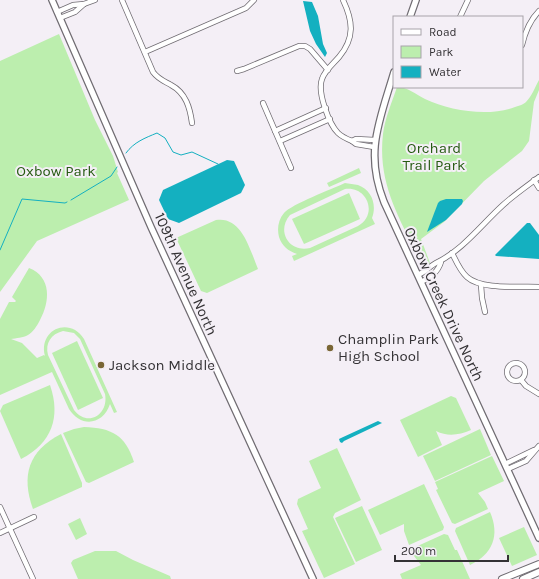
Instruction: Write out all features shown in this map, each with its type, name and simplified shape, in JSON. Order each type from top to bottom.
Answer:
[{"type":"main road","points":[[502,579],[539,564]]},
{"type":"main road","points":[[523,579],[539,572]]},
{"type":"street","name":"109th Avenue North","points":[[52,0],[154,233],[313,579]]},
{"type":"street","points":[[57,12],[73,5],[84,4],[95,0]]},
{"type":"street","points":[[116,0],[121,0],[156,76],[172,85],[182,93],[188,105],[192,123]]},
{"type":"street","points":[[145,52],[240,11],[249,6],[254,0]]},
{"type":"street","points":[[343,0],[351,22],[350,33],[346,46],[340,56],[321,81],[320,89],[330,119],[338,133],[342,137],[356,144],[374,147]]},
{"type":"street","points":[[410,16],[416,0]]},
{"type":"street","points":[[460,16],[468,0]]},
{"type":"street","points":[[60,18],[76,12],[84,4]]},
{"type":"street","points":[[523,41],[529,23],[539,11]]},
{"type":"street","points":[[237,71],[299,46],[305,46],[310,49],[328,70]]},
{"type":"street","name":"Oxbow Creek Drive North","points":[[393,75],[378,124],[374,147],[375,169],[381,193],[539,538]]},
{"type":"street","points":[[263,104],[291,168]]},
{"type":"street","points":[[275,131],[326,108]]},
{"type":"street","points":[[280,141],[330,119]]},
{"type":"street","points":[[352,141],[356,139],[375,140]]},
{"type":"street","points":[[418,275],[428,270],[436,263],[441,262],[477,232],[503,204],[539,177]]},
{"type":"street","points":[[534,180],[539,188]]},
{"type":"street","points":[[452,253],[463,274],[481,285],[539,287]]},
{"type":"street","points":[[421,282],[434,274],[439,268],[441,262]]},
{"type":"street","points":[[481,285],[482,298],[486,312]]},
{"type":"street","points":[[521,380],[526,386],[539,394]]},
{"type":"street","points":[[506,467],[526,461],[537,448]]},
{"type":"street","points":[[0,507],[33,579]]},
{"type":"street","points":[[0,532],[34,517]]},
{"type":"green space","name":"Oxbow Park","points":[[59,34],[95,120],[113,156],[118,172],[117,173],[129,200],[37,241],[0,292],[0,61]]},
{"type":"green space","name":"Orchard Trail Park","points":[[539,80],[539,90],[534,102],[529,141],[522,151],[484,181],[444,222],[421,239],[430,263],[426,267],[423,266],[392,202],[384,170],[382,152],[383,134],[387,116],[397,88],[408,89],[425,99],[446,107],[482,112],[505,110],[518,106],[525,103],[532,94]]},
{"type":"green space","points":[[359,168],[361,173],[329,187],[327,183]]},
{"type":"green space","points":[[345,183],[363,187],[370,194],[374,208],[372,218],[375,224],[294,261],[292,256],[297,254],[286,248],[279,237],[278,225],[280,219],[288,209],[295,205]],"holes":[[[345,189],[353,189],[360,192],[368,202],[368,215],[364,221],[358,226],[310,248],[303,249],[291,244],[287,239],[284,228],[290,215]]]},
{"type":"green space","points":[[349,193],[360,219],[304,244],[292,219]]},
{"type":"green space","points":[[216,220],[225,220],[232,223],[239,229],[248,244],[258,269],[207,293],[201,291],[176,238]]},
{"type":"green space","points":[[29,268],[42,277],[47,291],[47,298],[46,306],[40,320],[35,329],[28,335],[11,339],[22,343],[37,358],[44,355],[45,356],[44,347],[46,339],[57,329],[64,327],[71,328],[78,332],[84,339],[117,412],[114,413],[110,404],[107,411],[97,420],[91,422],[79,419],[69,409],[52,372],[0,395],[0,319],[9,302],[16,301],[12,297]],"holes":[[[63,331],[74,333],[80,339],[105,394],[104,407],[101,413],[91,418],[85,418],[74,410],[47,351],[48,343],[55,334]]]},
{"type":"green space","points":[[77,341],[103,398],[78,410],[52,353]]},
{"type":"green space","points":[[50,385],[54,408],[54,418],[51,428],[47,437],[40,445],[32,453],[21,459],[0,411],[3,405]]},
{"type":"green space","points":[[451,396],[456,398],[471,430],[454,435],[436,431],[442,445],[418,457],[400,420]]},
{"type":"green space","points":[[84,427],[110,431],[122,439],[134,462],[89,483],[86,482],[63,433]]},
{"type":"green space","points":[[480,429],[491,455],[435,481],[423,456]]},
{"type":"green space","points":[[61,434],[82,483],[82,487],[33,509],[29,497],[28,486],[30,466],[34,456],[41,448]]},
{"type":"green space","points":[[337,448],[361,500],[335,513],[333,517],[355,564],[324,578],[302,531],[308,529],[297,504],[298,499],[321,488],[309,461]]},
{"type":"green space","points":[[492,456],[504,481],[478,493],[488,509],[455,524],[452,523],[436,490],[438,489],[435,482]]},
{"type":"green space","points":[[424,484],[444,527],[443,530],[409,545],[404,531],[404,524],[380,535],[368,510]]},
{"type":"green space","points":[[362,506],[382,550],[356,562],[335,518]]},
{"type":"green space","points":[[490,512],[494,528],[492,543],[489,549],[478,561],[470,565],[455,531],[456,528]]},
{"type":"green space","points":[[80,518],[87,534],[76,540],[68,524]]},
{"type":"green space","points":[[524,527],[537,555],[512,566],[499,538]]},
{"type":"green space","points":[[444,534],[448,535],[455,550],[457,550],[470,579],[402,579],[400,574],[421,565],[411,549]]},
{"type":"green space","points":[[95,551],[116,551],[170,576],[171,579],[78,579],[71,563],[73,560]]},
{"type":"water","points":[[303,1],[312,2],[318,16],[323,44],[327,53],[325,57],[316,44],[310,31]]},
{"type":"water","points":[[227,160],[234,161],[245,185],[241,193],[179,223],[168,219],[159,200],[163,190]]},
{"type":"water","points":[[446,199],[462,199],[463,201],[462,204],[446,220],[427,232],[438,203]]},
{"type":"water","points":[[527,223],[530,223],[539,235],[539,259],[496,256],[495,255]]},
{"type":"water","points":[[378,421],[382,423],[342,443],[340,442],[339,439]]},
{"type":"waterway","points":[[126,153],[136,143],[157,133],[165,138],[173,152],[181,155],[192,152],[218,164]]},
{"type":"waterway","points":[[71,200],[111,176],[117,167]]},
{"type":"waterway","points":[[0,250],[22,199],[67,202]]},
{"type":"place","name":"Champlin Park High School","points":[[330,348]]},
{"type":"place","name":"Jackson Middle","points":[[101,365]]}]
